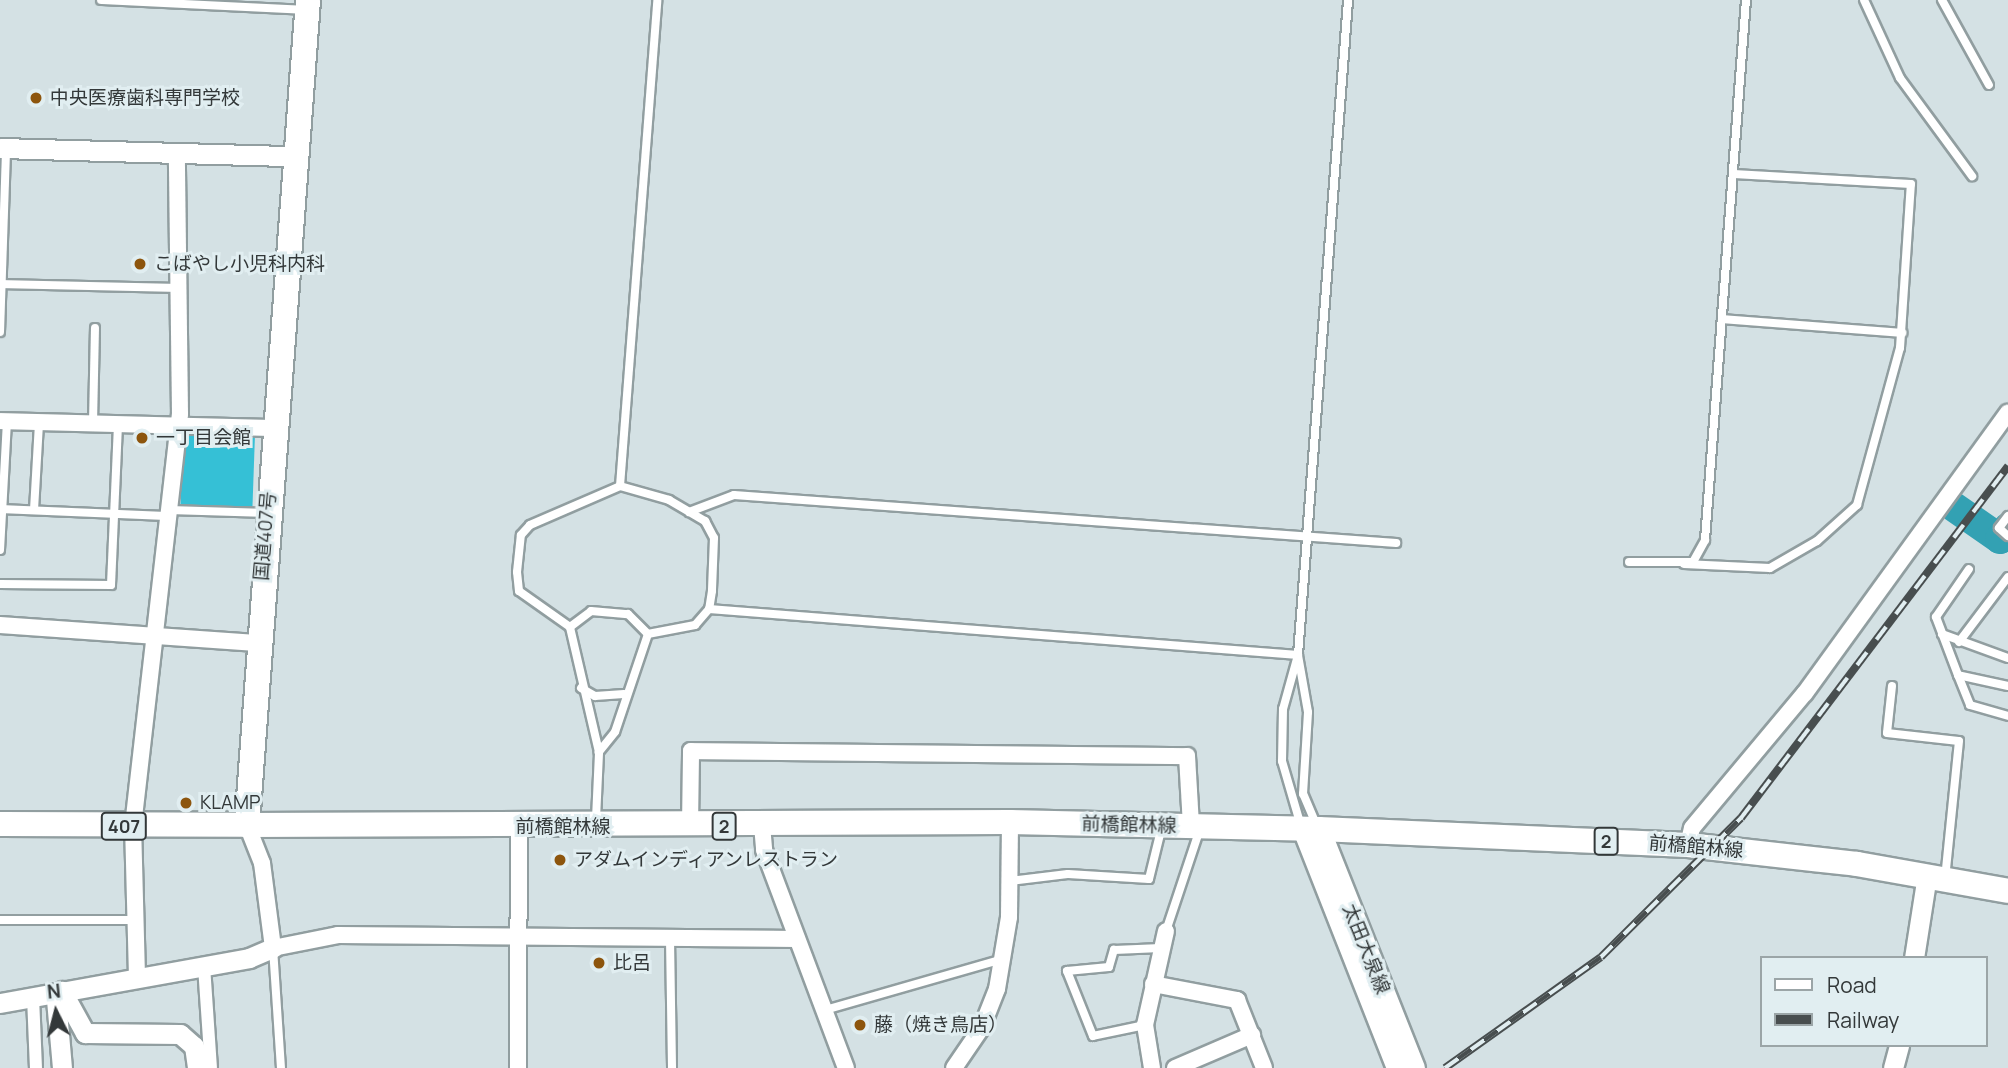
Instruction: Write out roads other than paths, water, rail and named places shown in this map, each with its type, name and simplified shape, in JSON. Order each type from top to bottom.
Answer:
[{"type":"main road","name":"国道407号","points":[[247,825],[256,643],[308,5]]},
{"type":"main road","name":"前橋館林線","points":[[247,825],[596,827],[1010,822],[1311,829],[1688,845],[1936,876],[2008,891]]},
{"type":"main road","name":"407","points":[[0,824],[247,825]]},
{"type":"main road","name":"太田大泉線","points":[[1311,829],[1397,1068]]},
{"type":"main road","name":"太田大泉線","points":[[1311,829],[1414,1068]]},
{"type":"street","points":[[3,148],[295,156]]},
{"type":"street","points":[[137,977],[133,826],[167,513],[180,427],[176,288],[177,152]]},
{"type":"street","points":[[1688,845],[1692,828],[1805,693],[2008,413]]},
{"type":"street","points":[[4,422],[274,428]]},
{"type":"street","points":[[0,625],[153,632],[256,643]]},
{"type":"street","points":[[690,826],[691,751],[1187,756],[1196,826]]},
{"type":"street","points":[[954,1068],[982,1027],[1003,960],[1010,881],[1010,822]]},
{"type":"street","points":[[247,825],[262,863],[273,948]]},
{"type":"street","points":[[762,825],[764,850],[846,1068]]},
{"type":"street","points":[[518,1068],[519,827]]},
{"type":"street","points":[[1915,956],[1936,876]]},
{"type":"street","points":[[1152,1068],[1146,1025],[1166,931]]},
{"type":"street","points":[[0,1003],[204,966],[338,935],[797,939]]},
{"type":"street","points":[[204,966],[211,1068]]},
{"type":"street","points":[[1153,985],[1237,1000],[1265,1068]]},
{"type":"street","points":[[62,991],[56,1000],[62,1068]]},
{"type":"street","points":[[62,991],[85,1033],[180,1034],[194,1046],[198,1068]]},
{"type":"street","points":[[33,997],[36,1068]]},
{"type":"street","points":[[1175,1068],[1252,1035]]},
{"type":"street","points":[[1893,1068],[1898,1047]]},
{"type":"lane","points":[[100,0],[308,5]]},
{"type":"lane","points":[[620,486],[657,0]]},
{"type":"lane","points":[[1311,829],[1287,796],[1282,761],[1283,709],[1297,655],[1348,0]]},
{"type":"lane","points":[[1685,564],[1700,554],[1705,540],[1746,0]]},
{"type":"lane","points":[[1864,0],[1900,78],[1972,176]]},
{"type":"lane","points":[[1942,0],[1989,85]]},
{"type":"lane","points":[[0,332],[3,148]]},
{"type":"lane","points":[[1629,562],[1770,568],[1817,541],[1857,505],[1902,333],[1911,184],[1733,174]]},
{"type":"lane","points":[[1,284],[176,288]]},
{"type":"lane","points":[[1722,319],[1902,333]]},
{"type":"lane","points":[[93,423],[95,328]]},
{"type":"lane","points":[[0,550],[4,422]]},
{"type":"lane","points":[[34,510],[39,422]]},
{"type":"lane","points":[[0,584],[111,585],[118,424]]},
{"type":"lane","points":[[596,827],[599,752],[581,688],[570,627],[519,591],[521,536],[564,506],[620,486],[689,512],[705,521],[714,538],[709,609],[695,625],[648,634]]},
{"type":"lane","points":[[689,512],[734,495],[1307,539],[1396,542]]},
{"type":"lane","points":[[3,509],[112,514],[268,513]]},
{"type":"lane","points":[[2008,516],[1999,528],[2008,536]]},
{"type":"lane","points":[[1969,569],[1936,617],[1970,705],[2008,716]]},
{"type":"lane","points":[[1959,642],[2008,577]]},
{"type":"lane","points":[[709,609],[1297,655]]},
{"type":"lane","points":[[570,627],[592,611],[628,614],[648,634]]},
{"type":"lane","points":[[599,752],[615,732],[624,694],[648,634]]},
{"type":"lane","points":[[1942,634],[2004,657],[2008,646]]},
{"type":"lane","points":[[1297,655],[1308,712],[1303,794],[1311,829]]},
{"type":"lane","points":[[1958,675],[2008,686]]},
{"type":"lane","points":[[1892,686],[1887,733],[1959,741],[1936,876]]},
{"type":"lane","points":[[581,688],[595,696],[624,694]]},
{"type":"lane","points":[[1010,881],[1068,874],[1149,879],[1162,825]]},
{"type":"lane","points":[[1166,931],[1196,826]]},
{"type":"lane","points":[[0,920],[135,920]]},
{"type":"lane","points":[[670,939],[672,1068]]},
{"type":"lane","points":[[273,948],[281,1068]]},
{"type":"lane","points":[[1146,1025],[1093,1036],[1067,971],[1109,967],[1114,950],[1161,948]]},
{"type":"lane","points":[[825,1010],[1003,960]]},
{"type":"waterway","points":[[1954,507],[2000,539],[2008,528]]},
{"type":"railway","points":[[1445,1068],[1601,957],[1741,818],[2008,466]]},
{"type":"place","name":"中央医療歯科専門学校","points":[[36,98]]},
{"type":"place","name":"こばやし小児科内科","points":[[140,264]]},
{"type":"place","name":"一丁目会館","points":[[142,438]]},
{"type":"place","name":"KLAMP","points":[[186,803]]},
{"type":"place","name":"アダムインディアンレストラン","points":[[560,860]]},
{"type":"place","name":"比呂","points":[[599,963]]},
{"type":"place","name":"藤（焼き鳥店）","points":[[860,1025]]}]
